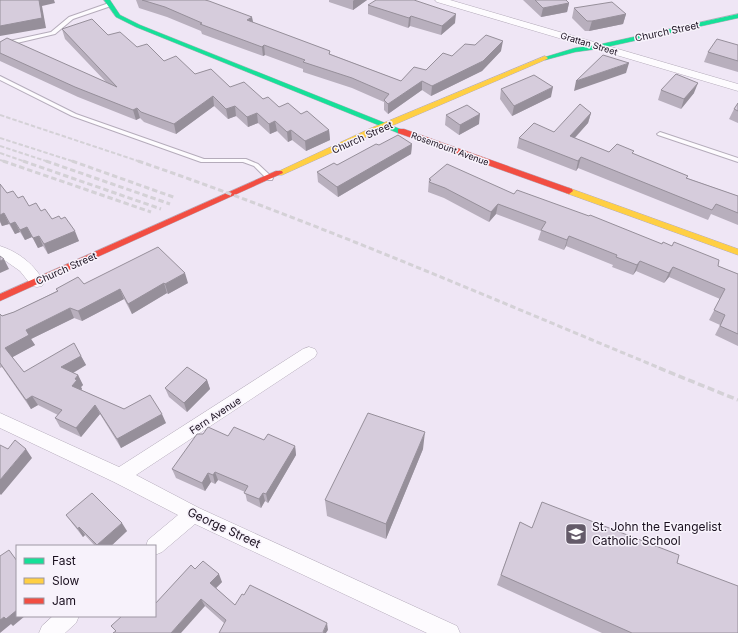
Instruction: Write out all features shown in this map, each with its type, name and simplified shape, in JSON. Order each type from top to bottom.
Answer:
[{"type":"street","name":"Grattan Street","points":[[440,0],[738,88]]},
{"type":"street","name":"Rosemount Avenue","points":[[108,2],[118,16],[128,22],[387,126],[738,252]]},
{"type":"street","name":"Church Street","points":[[0,298],[536,60],[575,50],[598,47],[738,16]]},
{"type":"street","points":[[0,251],[30,270],[37,282]]},
{"type":"street","name":"Fern Avenue","points":[[120,476],[309,353]]},
{"type":"street","name":"George Street","points":[[0,420],[120,476],[194,514],[450,633]]},
{"type":"street","points":[[156,545],[194,514]]},
{"type":"street","points":[[49,633],[68,617]]},
{"type":"lane","points":[[0,45],[53,33],[71,18],[108,2]]},
{"type":"lane","points":[[0,78],[74,115],[203,161],[244,160],[256,165],[270,178]]},
{"type":"lane","points":[[660,134],[738,160]]},
{"type":"building","points":[[0,0],[39,0],[42,18],[0,26]]},
{"type":"building","points":[[142,0],[209,1],[252,17],[247,20],[330,51],[329,54],[401,81],[414,67],[426,70],[443,53],[452,56],[465,44],[475,45],[486,35],[503,41],[483,61],[432,86],[422,81],[388,104],[384,100],[389,94],[352,78],[303,62],[305,60],[264,45],[262,47],[200,24],[202,23],[165,7]]},
{"type":"building","points":[[376,0],[414,0],[456,14],[442,26],[411,16],[409,18],[368,5]]},
{"type":"building","points":[[535,0],[566,0],[569,3],[543,8]]},
{"type":"building","points":[[612,2],[626,14],[587,21],[574,8]]},
{"type":"building","points":[[92,19],[108,35],[120,32],[137,47],[147,44],[164,61],[176,56],[195,74],[211,69],[230,87],[244,82],[263,99],[268,97],[279,107],[288,103],[301,114],[307,111],[329,130],[305,141],[291,130],[287,132],[275,121],[269,124],[257,113],[247,117],[235,106],[226,109],[213,96],[174,124],[141,112],[137,108],[133,110],[75,87],[0,53],[0,42],[7,38],[117,87],[62,29]]},
{"type":"building","points":[[717,39],[738,45],[738,61],[708,52]]},
{"type":"building","points":[[603,55],[629,63],[576,81]]},
{"type":"building","points":[[676,74],[698,83],[684,99],[661,90]]},
{"type":"building","points":[[534,75],[553,87],[514,106],[501,89]]},
{"type":"building","points":[[738,103],[738,111],[734,109]]},
{"type":"building","points":[[580,104],[591,113],[570,136],[609,152],[617,144],[634,151],[632,153],[688,176],[686,178],[738,196],[738,213],[716,204],[712,210],[581,157],[578,161],[519,138],[534,123],[554,132]]},
{"type":"building","points":[[467,105],[480,114],[460,125],[446,115]]},
{"type":"building","points":[[398,135],[412,144],[337,187],[317,172],[334,163],[337,165],[376,144],[379,145]]},
{"type":"building","points":[[447,164],[514,194],[517,190],[589,216],[590,215],[662,244],[663,242],[672,246],[674,242],[719,260],[718,266],[738,274],[738,334],[720,326],[725,315],[714,310],[725,289],[673,267],[669,273],[640,261],[637,265],[616,257],[617,255],[569,236],[567,240],[541,230],[546,222],[498,204],[491,212],[445,188],[429,182],[431,180],[429,179]]},
{"type":"building","points":[[0,184],[7,193],[13,191],[18,198],[23,196],[29,206],[36,203],[41,211],[45,209],[52,219],[59,216],[61,219],[65,217],[75,231],[44,244],[39,236],[33,238],[27,227],[20,230],[15,222],[10,224],[4,213],[0,215]]},
{"type":"building","points":[[158,247],[185,273],[165,284],[164,283],[128,304],[120,289],[78,311],[70,308],[26,330],[29,335],[5,348],[24,372],[74,343],[81,356],[61,367],[78,375],[75,379],[77,380],[72,386],[124,409],[150,395],[162,414],[117,439],[95,405],[76,428],[55,418],[62,410],[32,396],[26,400],[0,363],[0,314],[2,316],[14,312],[58,291],[56,289],[78,277],[84,284]]},
{"type":"building","points":[[187,367],[207,380],[184,403],[165,388]]},
{"type":"building","points":[[368,413],[425,432],[386,524],[325,500]]},
{"type":"building","points":[[208,427],[228,436],[234,427],[264,440],[268,434],[295,446],[266,494],[263,493],[259,499],[244,493],[248,486],[215,472],[213,475],[208,473],[202,483],[172,469],[197,434],[203,434]]},
{"type":"building","points":[[15,440],[26,449],[0,480],[0,445],[8,449]]},
{"type":"building","points":[[92,493],[122,523],[97,545],[79,527],[78,529],[66,515]]},
{"type":"building","points":[[542,502],[679,555],[677,563],[738,586],[738,633],[632,633],[501,575],[520,522],[532,528]]},
{"type":"building","points":[[9,550],[16,560],[16,611],[6,619],[4,617],[0,620],[0,556]]},
{"type":"building","points":[[203,561],[219,574],[210,583],[235,605],[250,585],[327,623],[323,632],[325,633],[219,633],[226,620],[201,599],[171,633],[113,633],[116,631],[111,626],[121,617],[156,617],[156,603],[191,565],[195,569]]},
{"type":"railway","points":[[0,115],[138,161]]},
{"type":"railway","points":[[0,138],[73,161]]},
{"type":"railway","points":[[0,146],[47,161]]},
{"type":"railway","points":[[0,153],[26,162]]},
{"type":"railway","points":[[3,161],[151,212]]},
{"type":"railway","points":[[23,161],[161,209]]},
{"type":"railway","points":[[47,161],[170,204]]},
{"type":"railway","points":[[73,161],[176,198]]},
{"type":"railway","points":[[138,161],[204,184],[336,235],[662,369]]},
{"type":"railway","points":[[659,368],[738,400]]},
{"type":"traffic: fast","points":[[107,0],[118,16],[138,26],[401,131]]},
{"type":"traffic: fast","points":[[545,58],[575,50],[597,47],[738,16]]},
{"type":"traffic: slow","points":[[279,173],[372,131],[545,58]]},
{"type":"traffic: slow","points":[[569,191],[738,252]]},
{"type":"traffic: jam","points":[[401,131],[569,191]]},
{"type":"traffic: jam","points":[[0,298],[279,173]]},
{"type":"place","name":"St. John the Evangelist Catholic School","points":[[576,534]]}]
